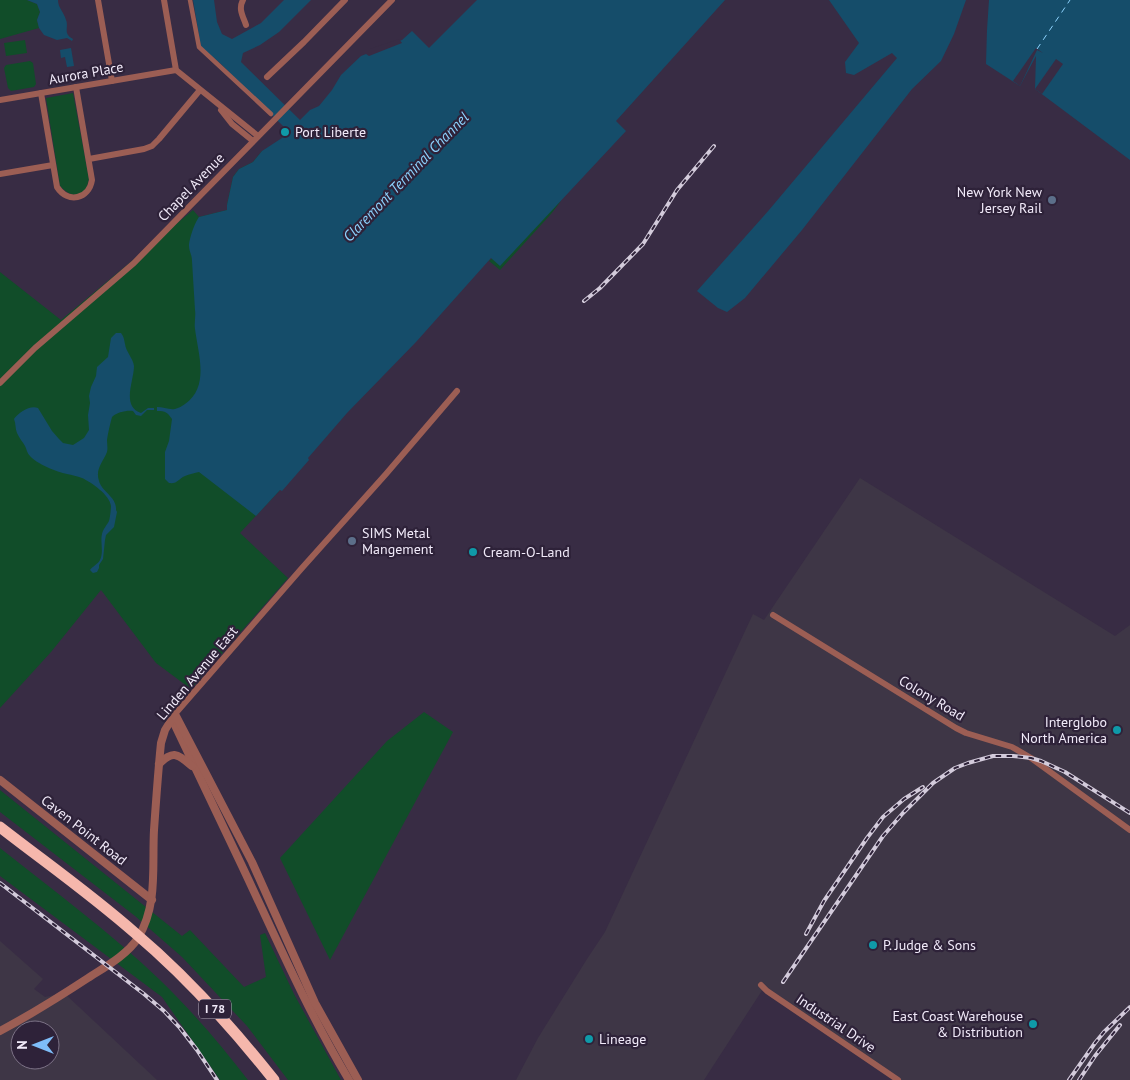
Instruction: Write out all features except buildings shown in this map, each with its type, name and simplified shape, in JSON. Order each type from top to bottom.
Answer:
[{"type":"highway","name":"I 78","points":[[0,827],[124,928],[204,998],[274,1080]]},
{"type":"highway","name":"I 78","points":[[0,836],[124,928]]},
{"type":"highway","name":"I 78","points":[[147,948],[224,1030],[265,1080]]},
{"type":"street","points":[[98,0],[112,81]]},
{"type":"street","points":[[164,0],[176,70],[255,139]]},
{"type":"street","points":[[190,0],[199,47],[273,116]]},
{"type":"street","points":[[243,0],[241,9],[246,24]]},
{"type":"street","points":[[267,77],[345,0]]},
{"type":"street","name":"Chapel Avenue","points":[[0,384],[35,348],[134,263],[255,139],[273,116],[288,106],[392,0]]},
{"type":"street","name":"Aurora Place","points":[[0,100],[176,70]]},
{"type":"street","points":[[41,93],[58,190],[66,196],[78,197],[86,193],[92,185],[92,180],[76,87]]},
{"type":"street","points":[[89,159],[152,146],[200,90]]},
{"type":"street","points":[[0,174],[53,165]]},
{"type":"street","name":"Linden Avenue East","points":[[0,1031],[61,996],[119,957],[137,939],[152,900],[154,829],[159,764],[163,735],[173,717],[457,391]]},
{"type":"street","name":"Colony Road","points":[[773,615],[956,728],[966,733],[1012,747],[1039,764],[1130,830]]},
{"type":"street","points":[[173,717],[194,768],[238,856],[291,971],[349,1080]]},
{"type":"street","points":[[173,717],[252,862],[315,1003],[358,1080]]},
{"type":"street","points":[[159,764],[171,754],[180,757],[194,768]]},
{"type":"street","name":"Caven Point Road","points":[[0,780],[152,900]]},
{"type":"street","name":"Industrial Drive","points":[[760,985],[898,1080]]},
{"type":"shaded area","points":[[860,478],[1115,636],[1130,625],[1130,1080],[898,1080],[763,989],[704,1080],[516,1080],[538,1038],[605,932],[753,614],[764,620]]},
{"type":"shaded area","points":[[0,941],[43,979],[34,989],[45,997],[64,993],[157,1080],[0,1080]]},
{"type":"green space","points":[[0,0],[27,0],[37,4],[40,12],[37,20],[39,28],[0,39]]},
{"type":"green space","points":[[25,40],[27,53],[6,56],[4,43]]},
{"type":"green space","points":[[30,61],[33,63],[36,84],[34,87],[11,91],[8,88],[4,68],[6,65]]},
{"type":"green space","points":[[73,93],[89,179],[86,190],[75,195],[66,192],[60,186],[46,98]]},
{"type":"green space","points":[[262,151],[280,490],[240,533],[288,578],[191,689],[156,663],[101,590],[51,652],[0,708],[0,272],[61,320],[193,210],[199,217],[227,210],[233,177],[239,169],[253,162]]},
{"type":"green space","points":[[561,201],[500,270],[489,261]]},
{"type":"green space","points":[[424,712],[453,732],[330,960],[280,858],[387,741]]},
{"type":"green space","points":[[0,790],[182,936],[190,930],[244,987],[266,977],[260,935],[265,933],[294,994],[341,1080],[288,1080],[247,1026],[182,957],[135,916],[0,812]]},
{"type":"green space","points":[[0,848],[102,928],[141,962],[206,1028],[248,1080],[220,1080],[162,997],[0,876]]},
{"type":"water","points":[[27,0],[58,0],[67,22],[67,33],[73,39],[72,41],[67,38],[57,40],[44,35],[39,28],[37,20],[40,12],[37,4]]},
{"type":"water","name":"Claremont Terminal Channel","points":[[193,0],[214,0],[217,22],[222,34],[232,39],[261,23],[284,0],[311,0],[279,32],[260,45],[243,53],[241,62],[300,120],[310,110],[319,106],[341,75],[361,56],[402,40],[412,31],[429,48],[477,0],[725,0],[616,121],[626,131],[500,266],[491,258],[416,342],[347,413],[282,491],[280,490],[256,516],[199,472],[187,475],[174,483],[169,483],[165,479],[165,452],[169,441],[172,419],[166,412],[157,411],[157,407],[173,409],[184,405],[193,397],[200,379],[200,359],[195,327],[192,259],[189,246],[192,231],[199,217],[227,210],[233,177],[239,169],[253,162],[262,151],[282,138],[287,130],[221,64],[201,47]]},
{"type":"water","points":[[829,0],[966,0],[954,34],[941,61],[912,89],[802,230],[745,298],[727,312],[718,308],[697,291],[769,210],[897,58],[892,53],[854,75],[846,73],[845,62],[859,43]]},
{"type":"water","points":[[989,0],[1130,0],[1130,160],[1035,89],[1036,56],[1020,86],[986,64]]},
{"type":"water","points":[[71,48],[74,66],[67,67],[65,57],[61,58],[60,50]]},
{"type":"water","points":[[116,333],[121,333],[123,336],[134,366],[130,393],[131,405],[141,413],[148,408],[154,408],[154,410],[147,410],[141,416],[136,415],[133,411],[128,411],[112,417],[107,437],[107,452],[99,469],[98,477],[101,485],[116,505],[117,512],[114,527],[106,535],[103,559],[97,572],[93,573],[90,570],[101,557],[103,530],[109,520],[110,502],[100,489],[86,480],[53,470],[33,459],[28,454],[16,431],[14,419],[25,410],[35,407],[38,408],[52,431],[63,443],[73,445],[84,438],[89,430],[89,396],[97,367],[108,357],[111,338]]},
{"type":"pier","points":[[399,39],[402,43],[369,56],[366,54],[366,51],[370,49]]},
{"type":"pier","points":[[1036,48],[1043,53],[1037,50],[1020,86],[1013,81]]},
{"type":"pier","points":[[1056,59],[1063,64],[1042,94],[1035,89]]},
{"type":"ferry route","points":[[1037,49],[1070,0]]},
{"type":"railway","points":[[584,301],[600,288],[643,244],[677,190],[714,146]]},
{"type":"railway","points":[[783,982],[883,836],[933,783],[955,768],[993,756],[1031,758],[1065,772],[1130,813]]},
{"type":"railway","points":[[806,934],[824,901],[883,817],[904,799],[923,787]]},
{"type":"railway","points":[[0,883],[164,1011],[197,1050],[217,1080]]},
{"type":"railway","points":[[1069,1080],[1104,1032],[1130,1007]]},
{"type":"railway","points":[[1079,1080],[1095,1056],[1120,1025]]},
{"type":"place","name":"Port Liberte","points":[[285,132]]},
{"type":"place","name":"New York New Jersey Rail","points":[[1052,200]]},
{"type":"place","name":"SIMS Metal Mangement","points":[[352,541]]},
{"type":"place","name":"Cream-O-Land","points":[[473,552]]},
{"type":"place","name":"Interglobo North America","points":[[1117,730]]},
{"type":"place","name":"P. Judge & Sons","points":[[873,945]]},
{"type":"place","name":"East Coast Warehouse & Distribution","points":[[1033,1024]]},
{"type":"place","name":"Lineage","points":[[589,1039]]}]
